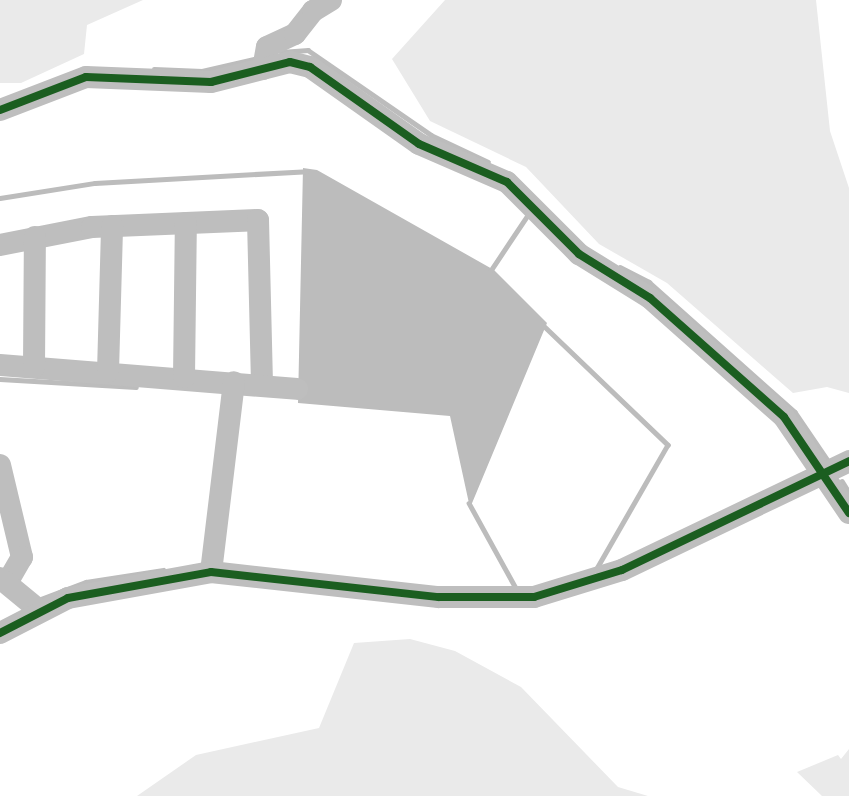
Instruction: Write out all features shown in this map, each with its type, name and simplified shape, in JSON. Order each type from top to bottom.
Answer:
[{"type":"street","points":[[263,69],[267,47],[295,34],[313,10],[331,0]]},
{"type":"street","points":[[0,110],[86,77],[211,82],[290,62],[310,67],[419,144],[507,182],[579,254],[650,298],[761,394],[824,475],[849,513]]},
{"type":"street","points":[[0,245],[35,237],[112,226],[258,220],[262,383]]},
{"type":"street","points":[[184,377],[186,223]]},
{"type":"street","points":[[108,372],[112,226]]},
{"type":"street","points":[[34,367],[35,237]]},
{"type":"street","points":[[0,365],[184,377],[233,391],[262,383],[297,389]]},
{"type":"street","points":[[211,572],[233,391]]},
{"type":"street","points":[[0,633],[35,606],[112,586],[211,572],[439,597],[534,597],[621,570],[824,475],[849,461]]},
{"type":"street","points":[[2,480],[22,557],[7,579],[35,606]]},
{"type":"shaded area","points":[[0,0],[143,0],[87,25],[84,54],[21,83],[0,83]]},
{"type":"shaded area","points":[[445,0],[816,0],[830,131],[849,188],[849,393],[827,387],[793,393],[667,283],[599,244],[526,167],[430,121],[392,59]]},
{"type":"shaded area","points":[[303,168],[317,170],[494,270],[547,323],[470,508],[450,416],[298,403]]},
{"type":"shaded area","points":[[410,639],[455,651],[521,687],[618,787],[648,796],[137,796],[196,755],[319,728],[354,643]]},
{"type":"shaded area","points":[[849,749],[849,796],[822,796],[797,772],[838,755],[841,759]]},
{"type":"waterway","points":[[281,52],[308,50],[431,135],[488,162]]},
{"type":"waterway","points":[[154,69],[202,71],[254,59]]},
{"type":"waterway","points":[[0,198],[95,183],[307,171]]},
{"type":"waterway","points":[[489,273],[529,213]]},
{"type":"waterway","points":[[620,267],[649,282],[795,412],[829,462]]},
{"type":"waterway","points":[[541,323],[668,445],[596,570]]},
{"type":"waterway","points":[[0,379],[136,387]]},
{"type":"waterway","points":[[842,481],[849,492]]},
{"type":"waterway","points":[[469,503],[517,590]]},
{"type":"waterway","points":[[38,600],[86,582],[163,570]]},
{"type":"cycle path","points":[[0,110],[86,77],[211,82],[290,62],[310,67],[419,144],[507,182],[579,254],[650,298],[784,417],[849,513]]},
{"type":"cycle path","points":[[0,633],[68,598],[211,572],[439,597],[534,597],[622,570],[849,461]]}]
